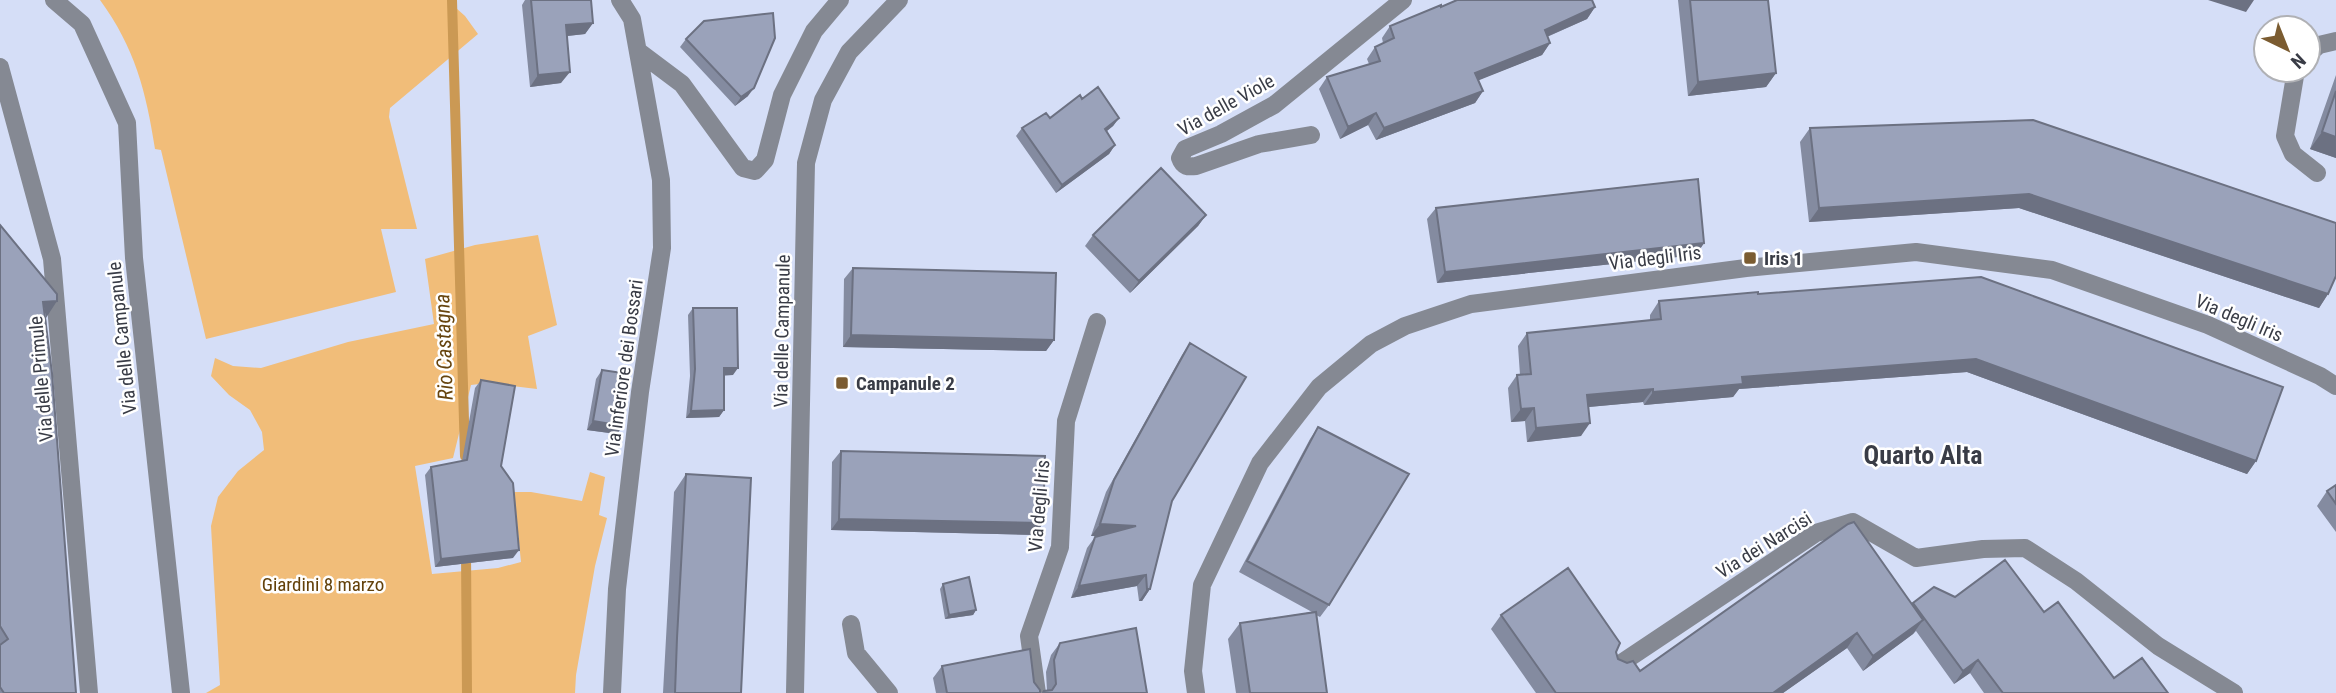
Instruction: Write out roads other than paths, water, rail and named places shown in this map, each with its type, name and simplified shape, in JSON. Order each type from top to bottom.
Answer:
[{"type":"street","name":"Via delle Campanule","points":[[54,0],[82,24],[127,123],[134,258],[181,693]]},
{"type":"street","name":"Via inferiore dei Bossari","points":[[611,693],[617,589],[640,392],[662,248],[661,180],[632,19],[621,0]]},
{"type":"street","points":[[638,51],[682,84],[743,168],[755,171],[765,160],[782,95],[814,31],[840,0]]},
{"type":"street","name":"Via delle Campanule","points":[[795,693],[806,163],[823,100],[849,52],[899,0]]},
{"type":"street","name":"Via delle Viole","points":[[1311,135],[1259,144],[1196,166],[1187,167],[1181,163],[1180,158],[1185,149],[1240,124],[1282,100],[1403,0]]},
{"type":"street","name":"Via delle Primule","points":[[0,67],[52,259],[89,693]]},
{"type":"street","points":[[2294,84],[2285,136],[2293,154],[2317,173]]},
{"type":"street","name":"Via degli Iris","points":[[1196,693],[1193,671],[1202,585],[1260,463],[1319,387],[1371,344],[1405,326],[1471,304],[1746,268],[1916,252],[2052,270],[2208,325],[2320,376],[2336,386]]},
{"type":"street","name":"Via degli Iris","points":[[1037,693],[1029,636],[1060,547],[1066,421],[1097,322]]},
{"type":"street","name":"Via dei Narcisi","points":[[1617,666],[1816,533],[1853,522],[1916,558],[2025,548],[2076,581],[2158,646],[2234,693]]},
{"type":"street","points":[[851,624],[856,653],[889,693]]},
{"type":"waterway","name":"Rio Castagna","points":[[452,0],[465,456]]},
{"type":"waterway","name":"Rio Castagna","points":[[466,552],[467,693]]},
{"type":"place","name":"Iris 1","points":[[1750,258]]},
{"type":"place","name":"Campanule 2","points":[[842,383]]},
{"type":"district","name":"Quarto Alta","points":[[1923,455]]},
{"type":"park label","name":"Giardini 8 marzo","points":[[323,584]]}]
